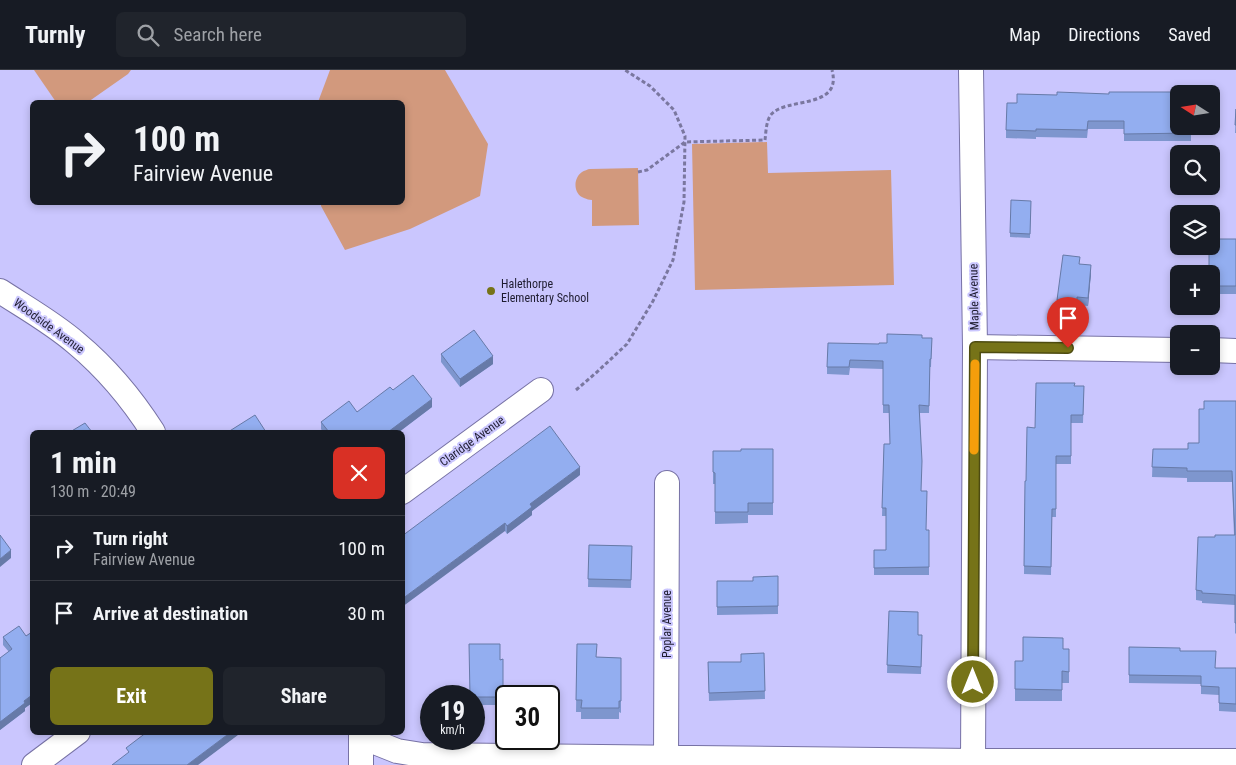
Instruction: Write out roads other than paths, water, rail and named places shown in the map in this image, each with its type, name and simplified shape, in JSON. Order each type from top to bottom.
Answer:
[{"type":"street","name":"Maple Avenue","points":[[971,70],[975,347],[973,763]]},
{"type":"street","name":"Woodside Avenue","points":[[0,291],[76,342],[108,373],[152,430]]},
{"type":"street","points":[[975,347],[1170,350]]},
{"type":"street","points":[[1220,350],[1236,351]]},
{"type":"street","name":"Claridge Avenue","points":[[405,490],[541,390]]},
{"type":"street","name":"Poplar Avenue","points":[[666,761],[667,483]]},
{"type":"street","points":[[34,765],[74,735]]},
{"type":"street","points":[[360,765],[361,735]]},
{"type":"street","points":[[369,735],[377,743],[397,751],[422,755],[666,761],[973,763],[1236,761]]},
{"type":"place","name":"Halethorpe Elementary School","points":[[491,291]]}]
